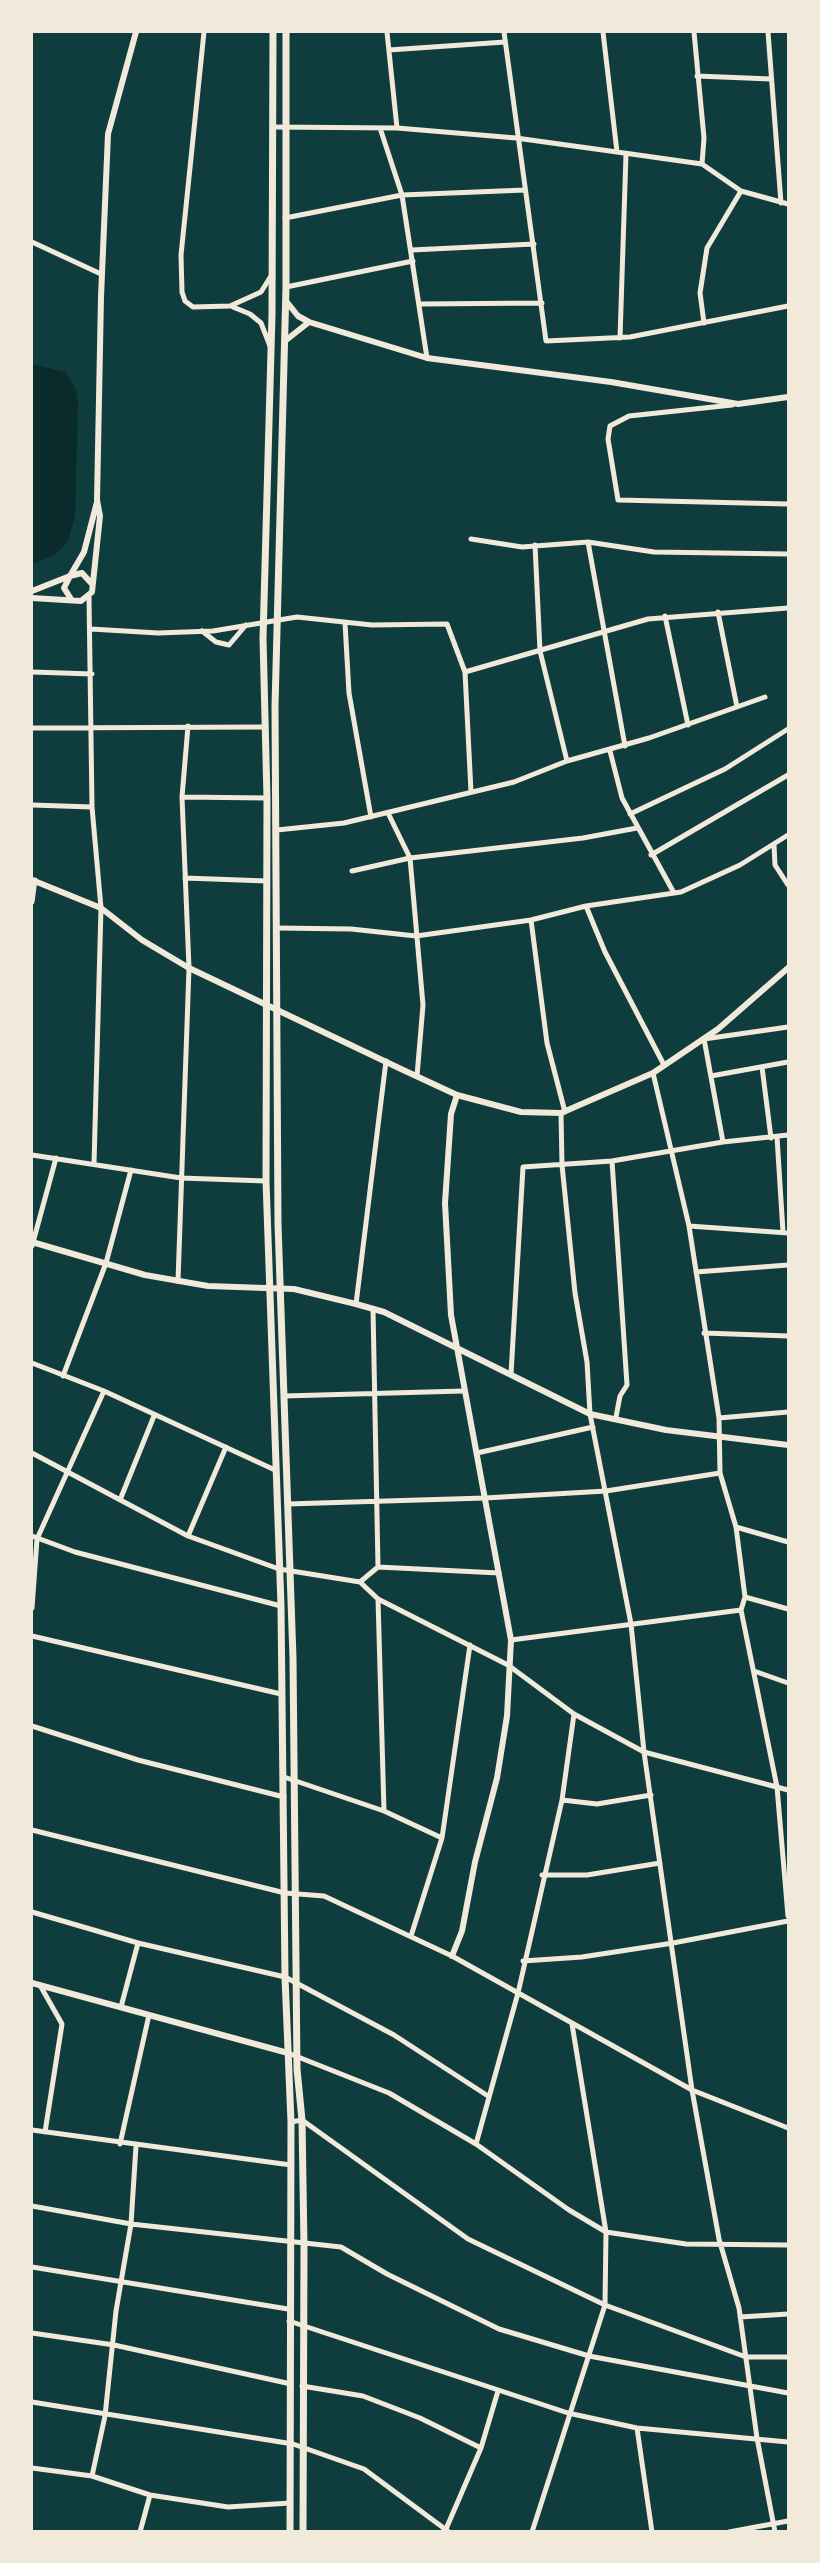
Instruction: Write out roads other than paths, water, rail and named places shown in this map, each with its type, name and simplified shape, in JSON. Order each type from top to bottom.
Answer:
[{"type":"main road","points":[[273,32],[271,371],[263,684],[267,797],[267,1181],[281,1606],[285,1977],[291,2122],[292,2241],[288,2309],[293,2444],[290,2532]]},
{"type":"main road","points":[[286,32],[286,301],[276,680],[277,1008],[280,1288],[290,1571],[299,1984],[297,2056],[302,2120],[303,2532]]},
{"type":"street","points":[[94,1164],[101,908],[92,807],[89,597],[93,587],[100,516],[97,500],[108,134],[136,32]]},
{"type":"street","points":[[204,32],[181,255],[182,292],[185,301],[193,307],[230,306],[261,292],[272,272]]},
{"type":"street","points":[[387,32],[397,128]]},
{"type":"street","points":[[504,32],[516,138],[534,244],[546,341],[620,338],[789,306]]},
{"type":"street","points":[[603,32],[617,152]]},
{"type":"street","points":[[694,32],[704,138],[702,164]]},
{"type":"street","points":[[768,32],[781,203]]},
{"type":"street","points":[[389,50],[505,42]]},
{"type":"street","points":[[697,76],[771,79]]},
{"type":"street","points":[[272,127],[397,128],[516,138],[702,164],[741,191],[789,204]]},
{"type":"street","points":[[380,128],[402,195],[426,358]]},
{"type":"street","points":[[620,338],[626,154]]},
{"type":"street","points":[[285,218],[402,195],[525,190]]},
{"type":"street","points":[[704,323],[700,293],[707,248],[741,191]]},
{"type":"street","points":[[32,242],[102,274]]},
{"type":"street","points":[[412,250],[534,244]]},
{"type":"street","points":[[286,288],[413,261]]},
{"type":"street","points":[[286,301],[298,316],[309,323],[426,358],[611,382],[738,404]]},
{"type":"street","points":[[420,304],[542,303]]},
{"type":"street","points":[[230,306],[250,314],[261,323],[271,349]]},
{"type":"street","points":[[285,341],[291,333],[309,323]]},
{"type":"street","points":[[789,397],[629,416],[610,426],[608,439],[618,500],[789,504]]},
{"type":"street","points":[[76,601],[65,592],[65,583],[84,552],[97,500]]},
{"type":"street","points":[[471,539],[522,547],[587,542],[654,552],[789,554]]},
{"type":"street","points":[[587,542],[598,607],[606,632],[625,746]]},
{"type":"street","points":[[535,545],[540,651],[567,761]]},
{"type":"street","points":[[32,591],[78,573],[86,575],[93,587]]},
{"type":"street","points":[[32,598],[76,601],[89,597]]},
{"type":"street","points":[[465,672],[665,616],[789,608]]},
{"type":"street","points":[[718,612],[737,707]]},
{"type":"street","points":[[665,616],[688,724]]},
{"type":"street","points":[[91,629],[158,633],[202,631],[297,617],[345,623],[447,624],[465,672],[471,792]]},
{"type":"street","points":[[345,623],[349,693],[370,817]]},
{"type":"street","points":[[202,631],[216,642],[229,645],[246,625]]},
{"type":"street","points":[[32,672],[92,674]]},
{"type":"street","points":[[277,830],[344,823],[514,782],[567,761],[610,751],[765,697]]},
{"type":"street","points":[[178,1281],[190,968],[182,797],[188,726]]},
{"type":"street","points":[[32,728],[264,727]]},
{"type":"street","points":[[630,814],[725,769],[789,729]]},
{"type":"street","points":[[610,751],[622,798],[674,893]]},
{"type":"street","points":[[651,855],[789,775]]},
{"type":"street","points":[[182,797],[267,797]]},
{"type":"street","points":[[32,805],[92,807]]},
{"type":"street","points":[[388,813],[410,858],[423,1005],[417,1076]]},
{"type":"street","points":[[352,872],[410,858],[583,838],[637,828]]},
{"type":"street","points":[[277,928],[351,929],[416,936],[531,919],[586,906],[674,893],[740,865],[789,835]]},
{"type":"street","points":[[774,845],[775,865],[789,885]]},
{"type":"street","points":[[185,877],[267,881]]},
{"type":"street","points":[[32,902],[33,880],[101,908],[142,940],[190,968],[457,1095],[522,1112],[563,1112],[653,1073],[704,1039],[789,968]]},
{"type":"street","points":[[586,906],[605,952],[664,1065]]},
{"type":"street","points":[[531,919],[547,1043],[563,1112],[562,1165],[575,1293],[587,1362],[590,1414],[631,1624],[644,1752],[692,2090],[721,2244],[740,2318],[757,2438],[775,2532]]},
{"type":"street","points":[[704,1039],[789,1027]]},
{"type":"street","points":[[704,1039],[723,1142]]},
{"type":"street","points":[[356,1304],[386,1061]]},
{"type":"street","points":[[711,1076],[789,1062]]},
{"type":"street","points":[[689,1226],[786,1232],[762,1067]]},
{"type":"street","points":[[523,1961],[582,1957],[673,1944],[789,1918],[777,1787],[741,1610],[744,1597],[736,1527],[720,1473],[717,1436],[719,1418],[689,1226],[653,1073]]},
{"type":"street","points":[[452,1956],[461,1931],[497,1777],[507,1716],[511,1640],[451,1315],[445,1247],[451,1114],[457,1095]]},
{"type":"street","points":[[512,1374],[523,1167],[612,1161],[723,1142],[789,1135]]},
{"type":"street","points":[[32,1155],[181,1178],[267,1181]]},
{"type":"street","points":[[56,1158],[32,1243],[145,1275],[208,1286],[280,1288],[356,1304],[373,1309],[458,1348],[590,1414],[616,1417],[666,1430],[789,1446]]},
{"type":"street","points":[[612,1161],[627,1385],[620,1396],[616,1417]]},
{"type":"street","points":[[63,1376],[106,1263],[131,1170]]},
{"type":"street","points":[[696,1272],[789,1265]]},
{"type":"street","points":[[373,1309],[379,1567]]},
{"type":"street","points":[[704,1333],[789,1336]]},
{"type":"street","points":[[32,1363],[104,1391],[275,1470]]},
{"type":"street","points":[[32,1608],[34,1537],[69,1474],[104,1391]]},
{"type":"street","points":[[284,1396],[463,1391]]},
{"type":"street","points":[[719,1418],[789,1412]]},
{"type":"street","points":[[120,1500],[154,1416]]},
{"type":"street","points":[[477,1453],[593,1427]]},
{"type":"street","points":[[188,1536],[226,1447]]},
{"type":"street","points":[[32,1453],[188,1536],[279,1569],[360,1582],[378,1599],[508,1665],[574,1714],[644,1752],[789,1790]]},
{"type":"street","points":[[287,1504],[606,1491],[720,1473]]},
{"type":"street","points":[[736,1527],[789,1542]]},
{"type":"street","points":[[34,1537],[281,1606]]},
{"type":"street","points":[[360,1582],[379,1567],[499,1573]]},
{"type":"street","points":[[744,1597],[789,1609]]},
{"type":"street","points":[[378,1599],[384,1811]]},
{"type":"street","points":[[511,1640],[741,1610]]},
{"type":"street","points":[[32,1636],[281,1694]]},
{"type":"street","points":[[411,1936],[442,1838],[470,1646]]},
{"type":"street","points":[[754,1671],[789,1683]]},
{"type":"street","points":[[476,2144],[518,1993],[542,1875],[562,1800],[574,1714]]},
{"type":"street","points":[[32,1726],[138,1760],[285,1797]]},
{"type":"street","points":[[284,1777],[384,1811],[442,1838]]},
{"type":"street","points":[[562,1800],[597,1804],[651,1795]]},
{"type":"street","points":[[32,1830],[285,1893],[324,1896],[452,1956],[692,2090],[789,2128]]},
{"type":"street","points":[[542,1875],[587,1875],[660,1863]]},
{"type":"street","points":[[32,1912],[138,1943],[285,1977],[394,2035],[488,2096]]},
{"type":"street","points":[[121,2007],[138,1943]]},
{"type":"street","points":[[32,1983],[288,2053],[389,2093],[476,2144],[569,2210],[606,2232],[686,2244],[789,2245]]},
{"type":"street","points":[[41,1987],[62,2024],[45,2132]]},
{"type":"street","points":[[120,2144],[149,2015]]},
{"type":"street","points":[[532,2532],[568,2413],[605,2305],[606,2232],[572,2024]]},
{"type":"street","points":[[291,2122],[302,2120],[468,2239],[605,2305],[746,2357],[789,2357]]},
{"type":"street","points":[[32,2130],[291,2165]]},
{"type":"street","points":[[92,2476],[105,2416],[131,2224],[136,2146]]},
{"type":"street","points":[[32,2206],[131,2224],[341,2247],[387,2274],[499,2329],[589,2356],[789,2393]]},
{"type":"street","points":[[32,2267],[288,2309]]},
{"type":"street","points":[[740,2318],[789,2314]]},
{"type":"street","points":[[289,2321],[568,2413],[636,2428],[789,2442]]},
{"type":"street","points":[[32,2333],[114,2345],[290,2384]]},
{"type":"street","points":[[302,2386],[363,2396],[419,2418],[481,2448]]},
{"type":"street","points":[[32,2402],[105,2416],[293,2444],[364,2469],[447,2530],[481,2448],[498,2391]]},
{"type":"street","points":[[636,2428],[652,2532]]},
{"type":"street","points":[[32,2468],[92,2476],[150,2495],[228,2507],[290,2503]]},
{"type":"street","points":[[140,2532],[150,2495]]},
{"type":"street","points":[[729,2532],[789,2521]]},
{"type":"water","points":[[32,364],[65,372],[75,387],[78,401],[75,517],[68,541],[56,554],[32,564]]}]
